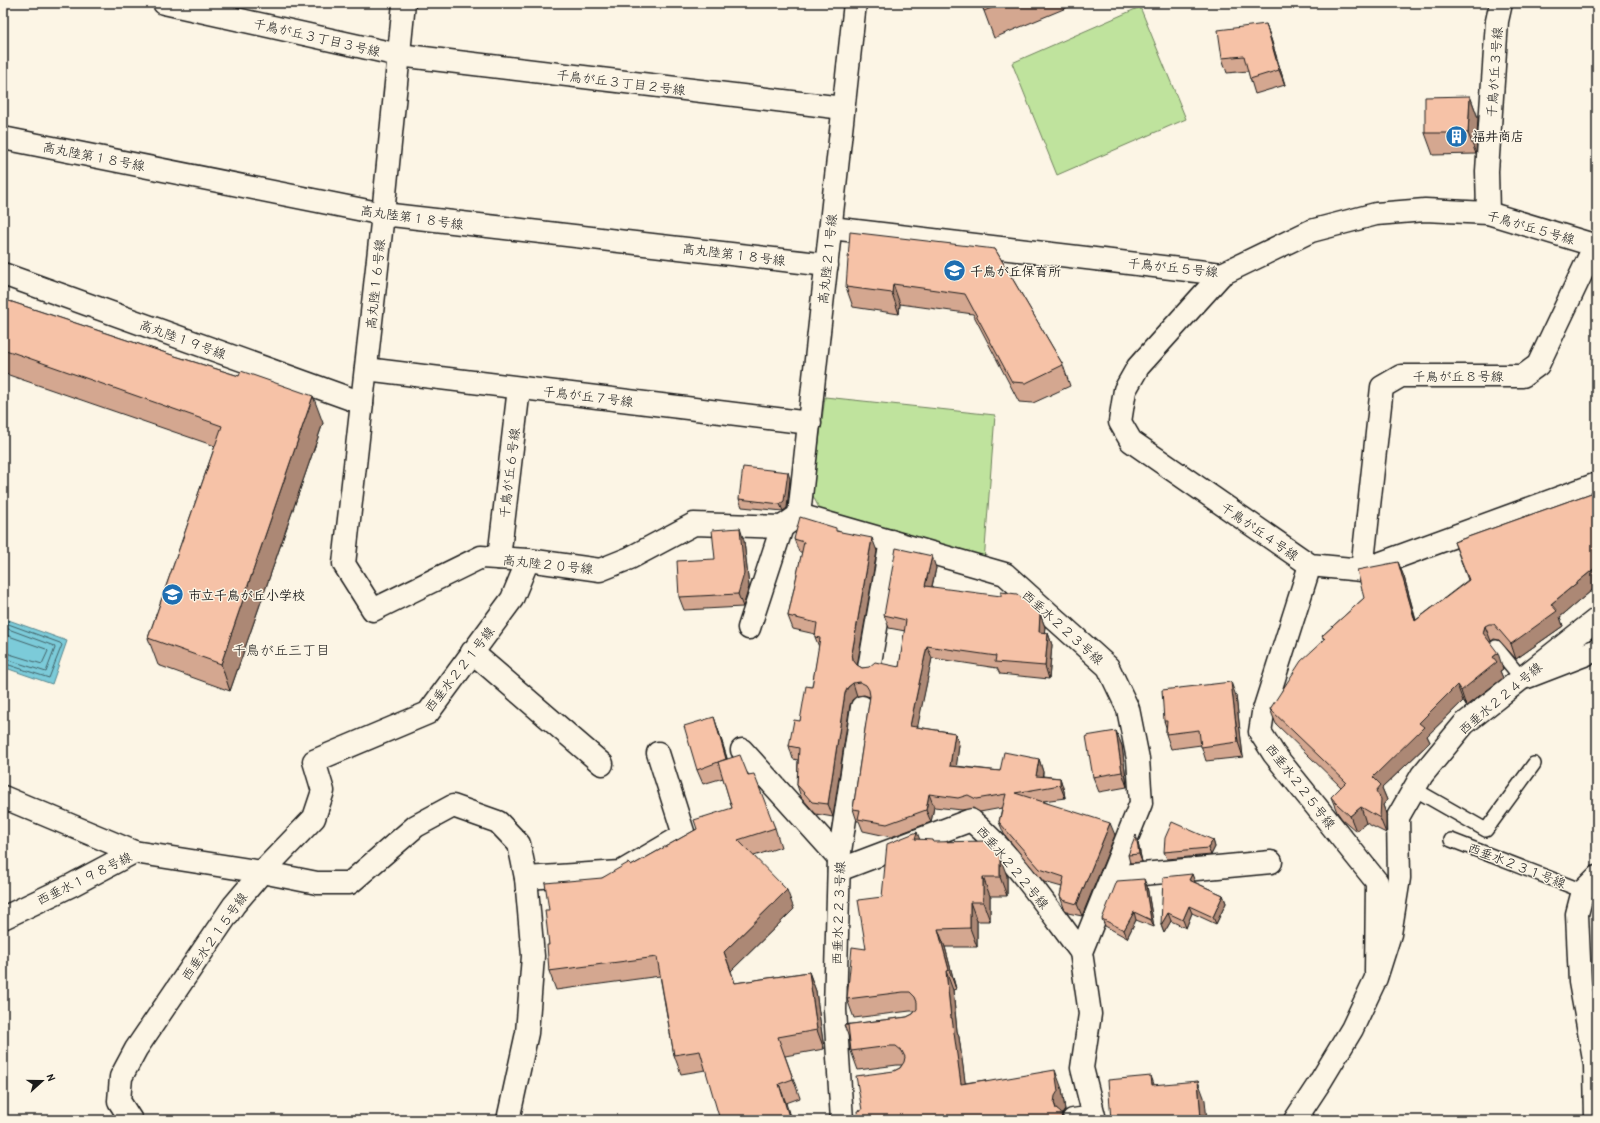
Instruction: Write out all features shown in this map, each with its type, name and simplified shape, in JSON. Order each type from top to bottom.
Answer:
[{"type":"street","name":"千鳥が丘３丁目３号線","points":[[164,3],[399,55]]},
{"type":"street","name":"高丸陸１６号線","points":[[344,564],[383,214],[404,3]]},
{"type":"street","name":"高丸陸２１号線","points":[[799,515],[855,3]]},
{"type":"street","name":"千鳥が丘３号線","points":[[1488,213],[1487,170],[1497,21],[1501,3]]},
{"type":"street","name":"千鳥が丘３丁目２号線","points":[[399,55],[843,108]]},
{"type":"street","name":"高丸陸第１８号線","points":[[3,138],[383,214],[827,265]]},
{"type":"street","name":"千鳥が丘５号線","points":[[831,228],[1222,274],[1311,231],[1376,214],[1425,210],[1488,213],[1596,246]]},
{"type":"street","name":"千鳥が丘８号線","points":[[1362,570],[1382,387],[1401,376],[1523,376],[1538,365],[1596,246]]},
{"type":"street","name":"高丸陸１９号線","points":[[3,274],[362,403]]},
{"type":"street","name":"千鳥が丘４号線","points":[[1222,274],[1138,367],[1125,390],[1120,422],[1131,441],[1310,565],[1362,570],[1597,484]]},
{"type":"street","name":"千鳥が丘７号線","points":[[366,369],[810,423]]},
{"type":"street","name":"千鳥が丘６号線","points":[[499,558],[519,388]]},
{"type":"street","points":[[749,628],[782,527],[799,515]]},
{"type":"street","name":"西垂水２２３号線","points":[[799,515],[1005,574],[1108,667],[1128,709],[1138,759],[1141,803],[1081,952]]},
{"type":"street","name":"高丸陸２０号線","points":[[344,564],[373,610],[481,557],[528,560],[600,570],[630,558],[694,524],[782,527]]},
{"type":"street","points":[[869,668],[891,541]]},
{"type":"street","name":"西垂水２２１号線","points":[[314,761],[428,713],[512,599],[528,560]]},
{"type":"street","name":"西垂水２２５号線","points":[[1310,565],[1263,713],[1260,732],[1274,754],[1377,882],[1376,978]]},
{"type":"street","name":"西垂水２２４号線","points":[[1295,1120],[1352,1029],[1376,978],[1390,934],[1399,878],[1398,817],[1422,775],[1464,724],[1597,619]]},
{"type":"street","points":[[1522,678],[1597,650]]},
{"type":"street","points":[[472,652],[602,764]]},
{"type":"street","name":"西垂水２２３号線","points":[[842,1120],[835,1010],[839,864],[862,708]]},
{"type":"street","points":[[742,750],[839,864]]},
{"type":"street","points":[[526,878],[621,872],[684,835],[658,753]]},
{"type":"street","name":"西垂水２１５号線","points":[[132,1120],[119,1101],[121,1077],[124,1070],[136,1049],[234,905],[262,872],[314,818],[323,791],[314,761]]},
{"type":"street","points":[[3,797],[134,852]]},
{"type":"street","name":"西垂水１９８号線","points":[[3,918],[72,885],[134,852],[262,872],[317,883],[350,883],[416,826],[453,806],[498,822],[519,844],[526,878],[533,956],[527,1033],[508,1120]]},
{"type":"street","name":"西垂水２２２号線","points":[[839,864],[972,820],[986,832],[1028,882],[1081,952]]},
{"type":"street","points":[[1111,877],[1271,862]]},
{"type":"street","points":[[1590,884],[1577,914],[1580,982],[1595,1065],[1596,1120]]},
{"type":"street","points":[[1073,1120],[1095,1119],[1082,1068],[1090,1014],[1081,952]]},
{"type":"street","points":[[836,1033],[859,1030]]},
{"type":"street","points":[[840,1085],[862,1082]]},
{"type":"lane","points":[[1496,647],[1522,678]]},
{"type":"lane","points":[[1414,789],[1486,830],[1534,764]]},
{"type":"lane","name":"西垂水２３１号線","points":[[1451,840],[1590,884]]},
{"type":"green space","points":[[1140,7],[1186,119],[1057,175],[1012,63]]},
{"type":"green space","points":[[825,397],[995,415],[984,562],[820,510],[812,494]]},
{"type":"water","points":[[3,618],[67,641],[52,684],[3,667]]},
{"type":"building","points":[[981,3],[1004,3],[984,11]]},
{"type":"building","points":[[1266,24],[1279,70],[1250,79],[1244,56],[1222,58],[1218,30]]},
{"type":"building","points":[[1470,96],[1468,133],[1425,133],[1425,97]]},
{"type":"building","points":[[850,232],[995,249],[1063,365],[1026,383],[1012,382],[965,294],[893,284],[892,293],[846,287]]},
{"type":"building","points":[[3,299],[175,356],[239,376],[241,371],[313,396],[221,664],[148,638],[222,426],[3,349]]},
{"type":"building","points":[[743,467],[788,472],[784,501],[780,504],[739,499]]},
{"type":"building","points":[[1597,491],[1597,568],[1596,567],[1551,604],[1557,611],[1511,644],[1494,624],[1485,626],[1483,633],[1498,653],[1493,657],[1497,662],[1461,691],[1457,685],[1419,723],[1424,727],[1373,777],[1381,785],[1376,791],[1381,799],[1380,818],[1361,807],[1350,816],[1331,797],[1346,782],[1270,709],[1301,661],[1325,639],[1322,636],[1364,598],[1357,570],[1398,562],[1415,621],[1469,580],[1454,542]]},
{"type":"building","points":[[800,517],[836,528],[836,531],[872,538],[852,653],[853,660],[862,668],[869,667],[875,662],[899,667],[906,620],[884,615],[896,548],[932,556],[925,586],[1001,596],[1001,592],[1017,594],[1040,614],[1039,632],[1048,633],[1045,666],[995,662],[996,656],[927,646],[910,726],[955,733],[950,766],[1000,771],[1004,752],[1039,759],[1036,776],[1060,778],[1060,785],[1015,793],[1110,823],[1077,904],[1063,900],[1060,896],[1064,877],[1040,869],[999,822],[1006,794],[976,799],[968,795],[958,798],[929,794],[926,810],[887,824],[858,819],[860,810],[853,809],[870,696],[866,685],[860,682],[853,683],[848,687],[845,693],[828,804],[812,802],[797,785],[799,748],[789,746],[794,720],[800,721],[806,686],[812,687],[820,638],[815,637],[817,623],[788,616],[804,542],[794,539]]},
{"type":"building","points":[[740,528],[744,574],[738,594],[679,597],[677,561],[715,559],[712,530]]},
{"type":"building","points":[[1231,682],[1238,742],[1201,747],[1199,730],[1166,734],[1167,721],[1164,721],[1162,690]]},
{"type":"building","points":[[714,717],[726,759],[697,770],[684,726]]},
{"type":"building","points":[[1116,731],[1122,772],[1093,777],[1086,736]]},
{"type":"building","points":[[740,755],[748,775],[754,774],[775,828],[738,840],[787,890],[724,952],[735,983],[809,972],[817,1030],[778,1037],[793,1079],[779,1084],[790,1120],[720,1120],[700,1051],[674,1055],[657,957],[549,971],[547,945],[549,945],[545,910],[549,910],[545,883],[602,878],[628,863],[631,866],[697,829],[694,820],[732,808],[718,762]]},
{"type":"building","points":[[1172,822],[1213,840],[1208,848],[1164,852],[1165,838]]},
{"type":"building","points":[[917,832],[915,839],[933,840],[933,842],[987,841],[1000,857],[1000,877],[983,877],[983,902],[970,902],[970,928],[938,929],[949,970],[946,971],[951,1018],[961,1084],[985,1080],[985,1082],[1055,1070],[1058,1091],[1055,1096],[1054,1103],[1056,1109],[1061,1113],[1062,1120],[858,1120],[857,1111],[862,1110],[856,1076],[894,1071],[900,1068],[905,1057],[902,1051],[896,1046],[851,1051],[848,1025],[844,1025],[907,1017],[913,1014],[917,1009],[917,1002],[915,997],[910,992],[847,999],[852,947],[866,949],[858,900],[882,897],[887,844]]},
{"type":"building","points":[[1136,835],[1139,854],[1128,855]]},
{"type":"building","points":[[1192,874],[1189,880],[1223,895],[1213,917],[1189,906],[1183,920],[1168,913],[1161,925],[1163,877]]},
{"type":"building","points":[[1144,879],[1151,920],[1134,912],[1124,930],[1102,919],[1117,881]]},
{"type":"building","points":[[1151,1076],[1152,1085],[1198,1081],[1201,1119],[1202,1118],[1203,1120],[1111,1120],[1108,1080]]},
{"type":"place","name":"福井商店","points":[[1456,136]]},
{"type":"place","name":"千鳥が丘保育所","points":[[955,271]]},
{"type":"place","name":"市立千鳥が丘小学校","points":[[173,595]]},
{"type":"district","name":"千鳥が丘三丁目","points":[[281,650]]}]
